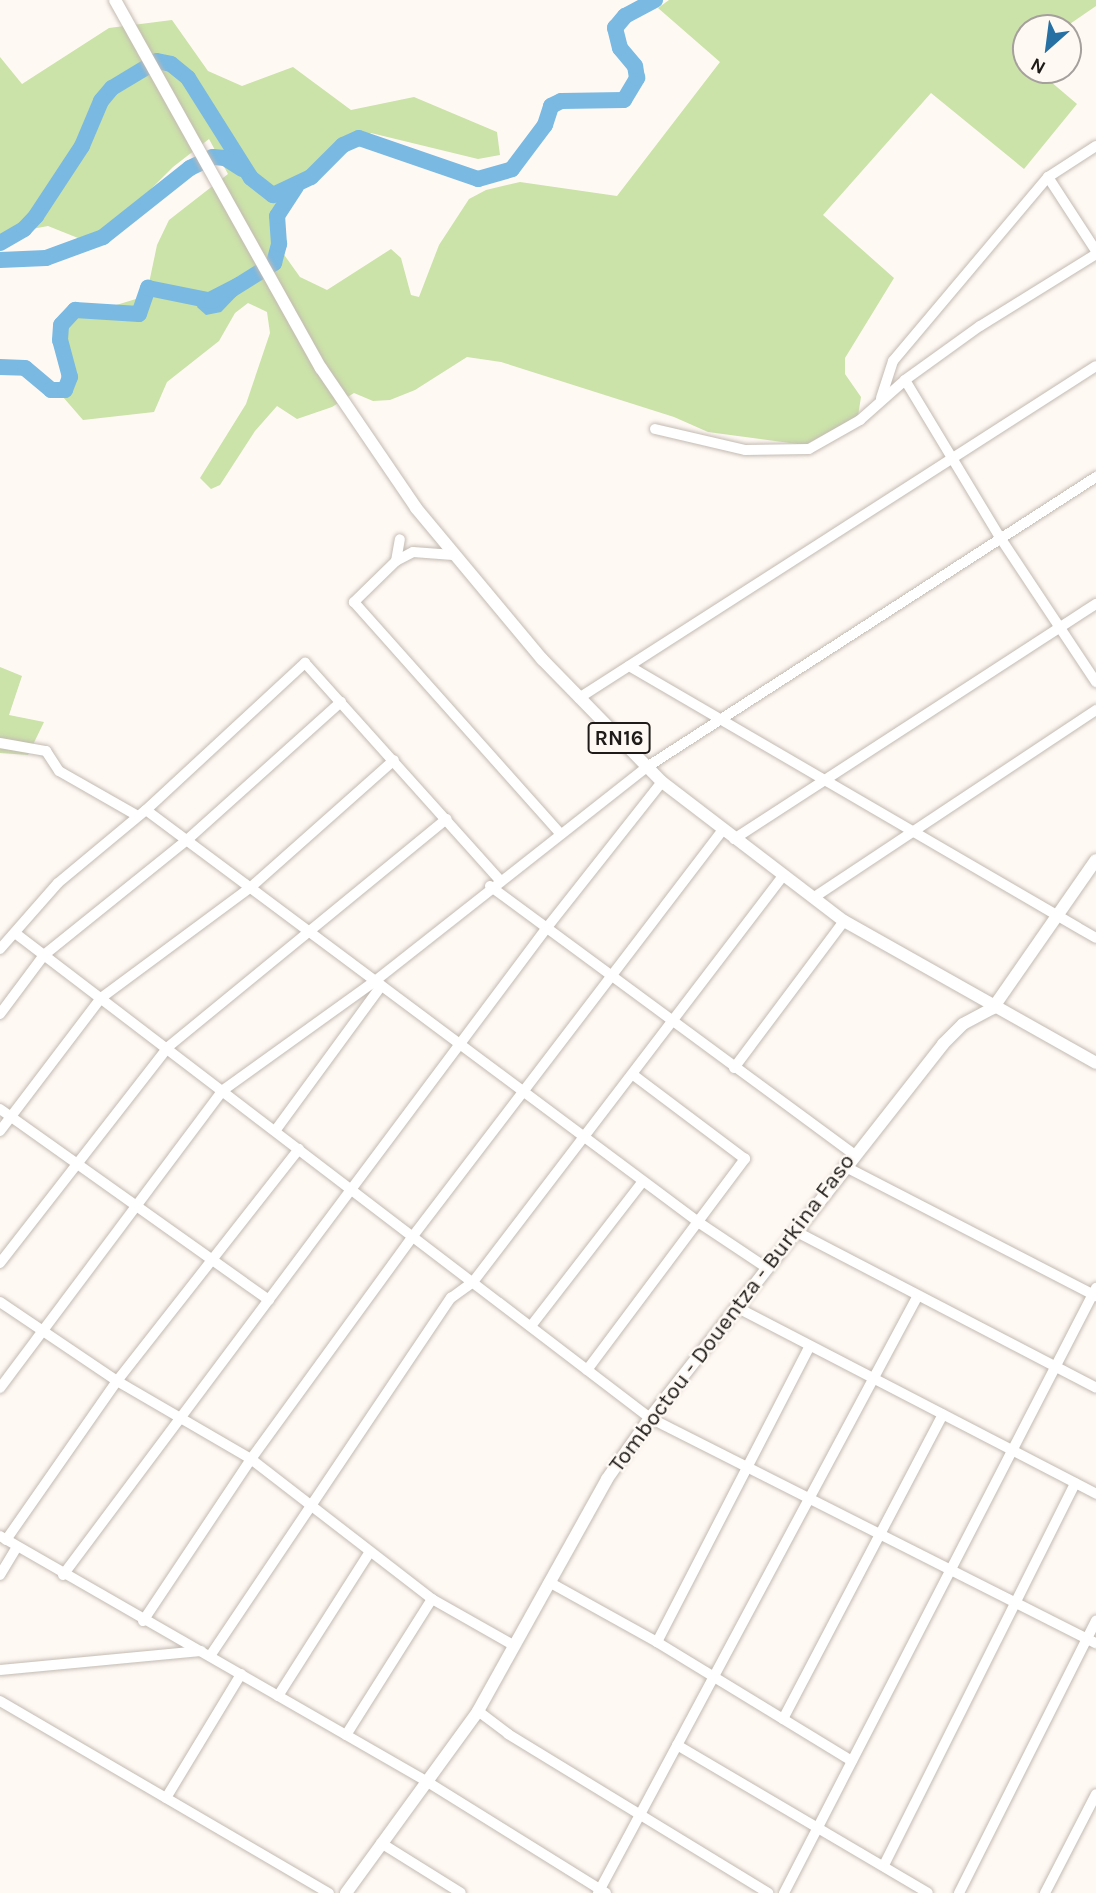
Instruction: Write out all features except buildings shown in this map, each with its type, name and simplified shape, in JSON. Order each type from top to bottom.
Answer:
[{"type":"main road","name":"RN16","points":[[115,0],[268,280],[391,474],[453,555],[579,698],[662,782],[722,831],[844,921],[993,1008],[1096,1063]]},
{"type":"main road","points":[[993,1008],[1096,860]]},
{"type":"main road","name":"Tomboctou - Douentza - Burkina Faso","points":[[346,1893],[478,1711],[607,1479],[650,1418],[853,1154],[943,1044],[963,1024],[993,1008]]},
{"type":"street","points":[[880,400],[893,361],[1048,177],[1096,146]]},
{"type":"street","points":[[655,429],[745,450],[809,449],[860,420],[905,380],[980,326],[1096,252],[1048,177]]},
{"type":"street","points":[[579,698],[1096,366]]},
{"type":"street","points":[[905,380],[954,457],[1001,539],[1096,682]]},
{"type":"street","points":[[0,1388],[41,1329],[222,1091],[378,983],[499,878],[647,767],[1096,477]]},
{"type":"street","points":[[396,561],[400,539]]},
{"type":"street","points":[[453,555],[425,550],[396,561],[358,593],[354,602],[560,832]]},
{"type":"street","points":[[734,839],[1096,604]]},
{"type":"street","points":[[0,948],[58,883],[142,813],[305,663],[499,878]]},
{"type":"street","points":[[629,666],[1096,938]]},
{"type":"street","points":[[0,1014],[44,955],[187,840],[341,702]]},
{"type":"street","points":[[813,898],[911,829],[1096,710]]},
{"type":"street","points":[[0,743],[46,751],[59,771],[142,813],[187,840],[701,1224],[767,1268]]},
{"type":"street","points":[[0,1131],[101,998],[251,887],[394,760]]},
{"type":"street","points":[[63,1575],[544,930],[662,782]]},
{"type":"street","points":[[0,1263],[168,1047],[307,930],[447,820]]},
{"type":"street","points":[[143,1621],[251,1459],[413,1236],[612,980],[722,831]]},
{"type":"street","points":[[206,1653],[451,1298],[472,1282],[783,876]]},
{"type":"street","points":[[490,886],[544,930],[853,1154]]},
{"type":"street","points":[[734,1068],[844,921]]},
{"type":"street","points":[[15,933],[168,1047],[650,1418],[1091,1641]]},
{"type":"street","points":[[275,1131],[378,983]]},
{"type":"street","points":[[587,1370],[701,1224],[745,1159],[632,1074]]},
{"type":"street","points":[[0,1109],[269,1300]]},
{"type":"street","points":[[299,1149],[117,1381],[3,1538],[143,1621],[206,1653],[426,1781],[601,1892],[917,1297]]},
{"type":"street","points":[[784,1893],[1095,1293],[844,1166]]},
{"type":"street","points":[[531,1326],[643,1181]]},
{"type":"street","points":[[795,1231],[1096,1388]]},
{"type":"street","points":[[0,1302],[117,1381],[251,1459],[369,1553],[432,1599],[515,1646]]},
{"type":"street","points":[[736,1307],[1096,1494]]},
{"type":"street","points":[[657,1642],[810,1346]]},
{"type":"street","points":[[783,1719],[943,1415]]},
{"type":"street","points":[[884,1865],[1075,1483]]},
{"type":"street","points":[[0,1575],[17,1546]]},
{"type":"street","points":[[278,1696],[369,1553]]},
{"type":"street","points":[[549,1583],[657,1642],[852,1761]]},
{"type":"street","points":[[346,1735],[432,1599]]},
{"type":"street","points":[[959,1893],[1091,1641],[1096,1620]]},
{"type":"street","points":[[0,1670],[206,1653]]},
{"type":"street","points":[[166,1798],[241,1674]]},
{"type":"street","points":[[0,1701],[328,1893]]},
{"type":"street","points":[[478,1711],[508,1734],[768,1893]]},
{"type":"street","points":[[677,1745],[928,1893]]},
{"type":"street","points":[[1045,1893],[1096,1794]]},
{"type":"street","points":[[381,1843],[461,1893]]},
{"type":"green space","points":[[669,0],[1096,0],[1096,6],[1082,16],[1012,14],[1012,84],[1053,84],[1077,104],[1024,169],[931,93],[823,215],[894,278],[845,358],[845,374],[861,397],[858,416],[805,445],[708,432],[674,417],[501,362],[467,357],[415,390],[390,400],[373,401],[354,393],[332,407],[297,419],[277,406],[255,431],[220,485],[211,489],[200,478],[246,404],[270,333],[267,312],[248,303],[235,313],[219,341],[167,382],[154,412],[83,420],[63,397],[57,323],[136,299],[148,288],[157,245],[169,220],[228,174],[209,139],[173,167],[131,209],[94,234],[78,238],[48,226],[0,235],[0,57],[22,84],[109,28],[172,20],[208,71],[242,86],[293,67],[351,110],[414,97],[497,132],[500,155],[478,159],[371,133],[276,207],[280,249],[300,277],[327,290],[391,249],[401,258],[411,295],[419,297],[439,245],[469,199],[486,190],[520,182],[617,196],[720,62],[658,8]]},
{"type":"green space","points":[[0,667],[22,676],[9,715],[44,722],[28,755],[0,753]]},
{"type":"water","points":[[237,277],[243,289],[221,312],[206,315],[197,307],[204,294]]},
{"type":"waterway","points":[[0,243],[24,229],[36,216],[82,146],[101,101],[112,88],[157,61],[171,64],[188,78],[251,178],[273,195],[311,177],[343,145],[359,138],[478,179],[512,169],[545,125],[551,106],[561,101],[624,100],[637,78],[635,66],[620,48],[615,28],[625,16],[655,0]]},
{"type":"waterway","points":[[0,260],[46,258],[103,237],[190,168],[213,157],[225,158],[242,169]]},
{"type":"waterway","points":[[0,367],[25,368],[51,390],[65,390],[70,377],[60,340],[61,325],[75,310],[139,314],[148,288],[212,301],[231,290],[274,263],[279,244],[277,216],[296,187]]}]
